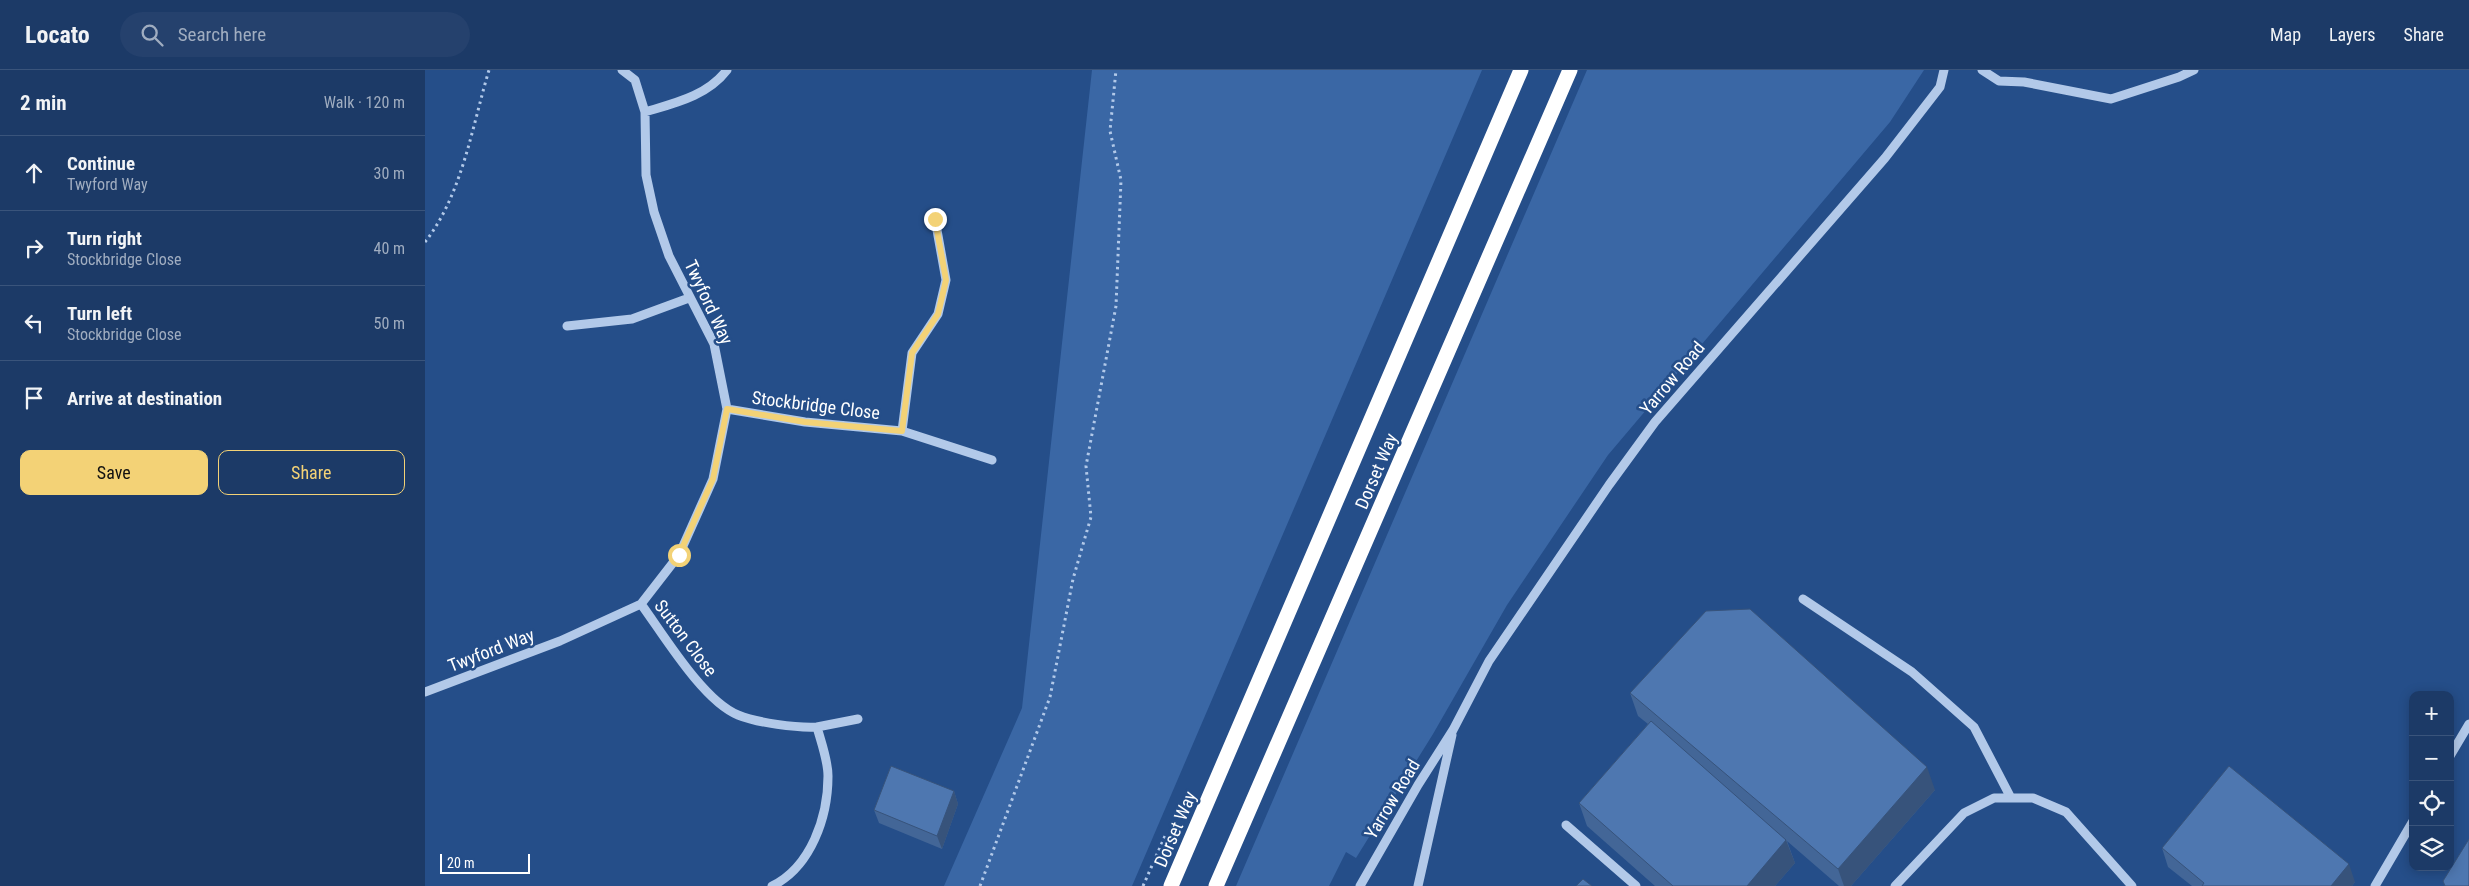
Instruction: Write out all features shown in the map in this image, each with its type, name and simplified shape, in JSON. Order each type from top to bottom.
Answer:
[{"type":"highway","name":"Dorset Way","points":[[1171,886],[1521,70]]},
{"type":"highway","name":"Dorset Way","points":[[1216,886],[1570,70]]},
{"type":"street","name":"Twyford Way","points":[[425,692],[560,641],[641,604],[679,555],[713,479],[727,409],[714,344],[669,256],[654,212],[646,175],[645,112],[635,80],[622,70]]},
{"type":"street","points":[[645,112],[686,100],[718,81],[727,70]]},
{"type":"street","name":"Yarrow Road","points":[[1360,886],[1418,785],[1453,730],[1489,661],[1620,469],[1655,422],[1885,158],[1940,87],[1944,70]]},
{"type":"street","points":[[1982,70],[1999,81],[2024,82],[2111,99],[2179,77],[2194,70]]},
{"type":"street","name":"Stockbridge Close","points":[[902,431],[912,353],[938,314],[946,280],[935,219]]},
{"type":"street","points":[[567,326],[632,319],[689,298]]},
{"type":"street","name":"Stockbridge Close","points":[[727,409],[805,422],[902,431],[992,460]]},
{"type":"street","points":[[1803,599],[1912,672],[1974,727],[2011,798]]},
{"type":"street","name":"Sutton Close","points":[[641,604],[703,689],[737,715],[798,728],[817,727],[858,719]]},
{"type":"street","points":[[2454,749],[2469,724]]},
{"type":"street","points":[[772,886],[783,880],[810,850],[825,813],[828,774],[817,727]]},
{"type":"street","name":"Yarrow Road","points":[[1418,886],[1453,730]]},
{"type":"street","points":[[1895,886],[1964,813],[1994,798],[2033,798],[2066,812],[2132,886]]},
{"type":"street","points":[[1566,825],[1636,886]]},
{"type":"street","points":[[2375,886],[2410,826]]},
{"type":"path","points":[[425,242],[439,225],[452,197],[489,70]]},
{"type":"path","points":[[980,886],[1050,697],[1073,579],[1091,517],[1086,466],[1115,306],[1121,180],[1110,131],[1117,70]]},
{"type":"shaded area","points":[[1092,70],[1482,70],[1132,886],[944,886],[1022,708]]},
{"type":"shaded area","points":[[1587,70],[1924,70],[1890,122],[1608,455],[1507,605],[1433,734],[1356,858],[1346,852],[1329,886],[1236,886]]},
{"type":"building","points":[[1750,609],[1927,767],[1838,869],[1630,693],[1706,611]]},
{"type":"building","points":[[1651,721],[1786,840],[1747,886],[1673,886],[1579,803]]},
{"type":"building","points":[[891,766],[954,791],[937,836],[874,810]]},
{"type":"building","points":[[2229,766],[2349,864],[2331,886],[2202,886],[2204,883],[2162,848]]},
{"type":"building","points":[[2469,839],[2469,886],[2445,886],[2443,881],[2449,871],[2454,871],[2454,863]]},
{"type":"building","points":[[1583,879],[1592,886],[1576,886]]},
{"type":"route","points":[[679,555],[713,479],[727,409],[805,422],[902,431],[912,353],[938,314],[946,280],[935,219]]}]
